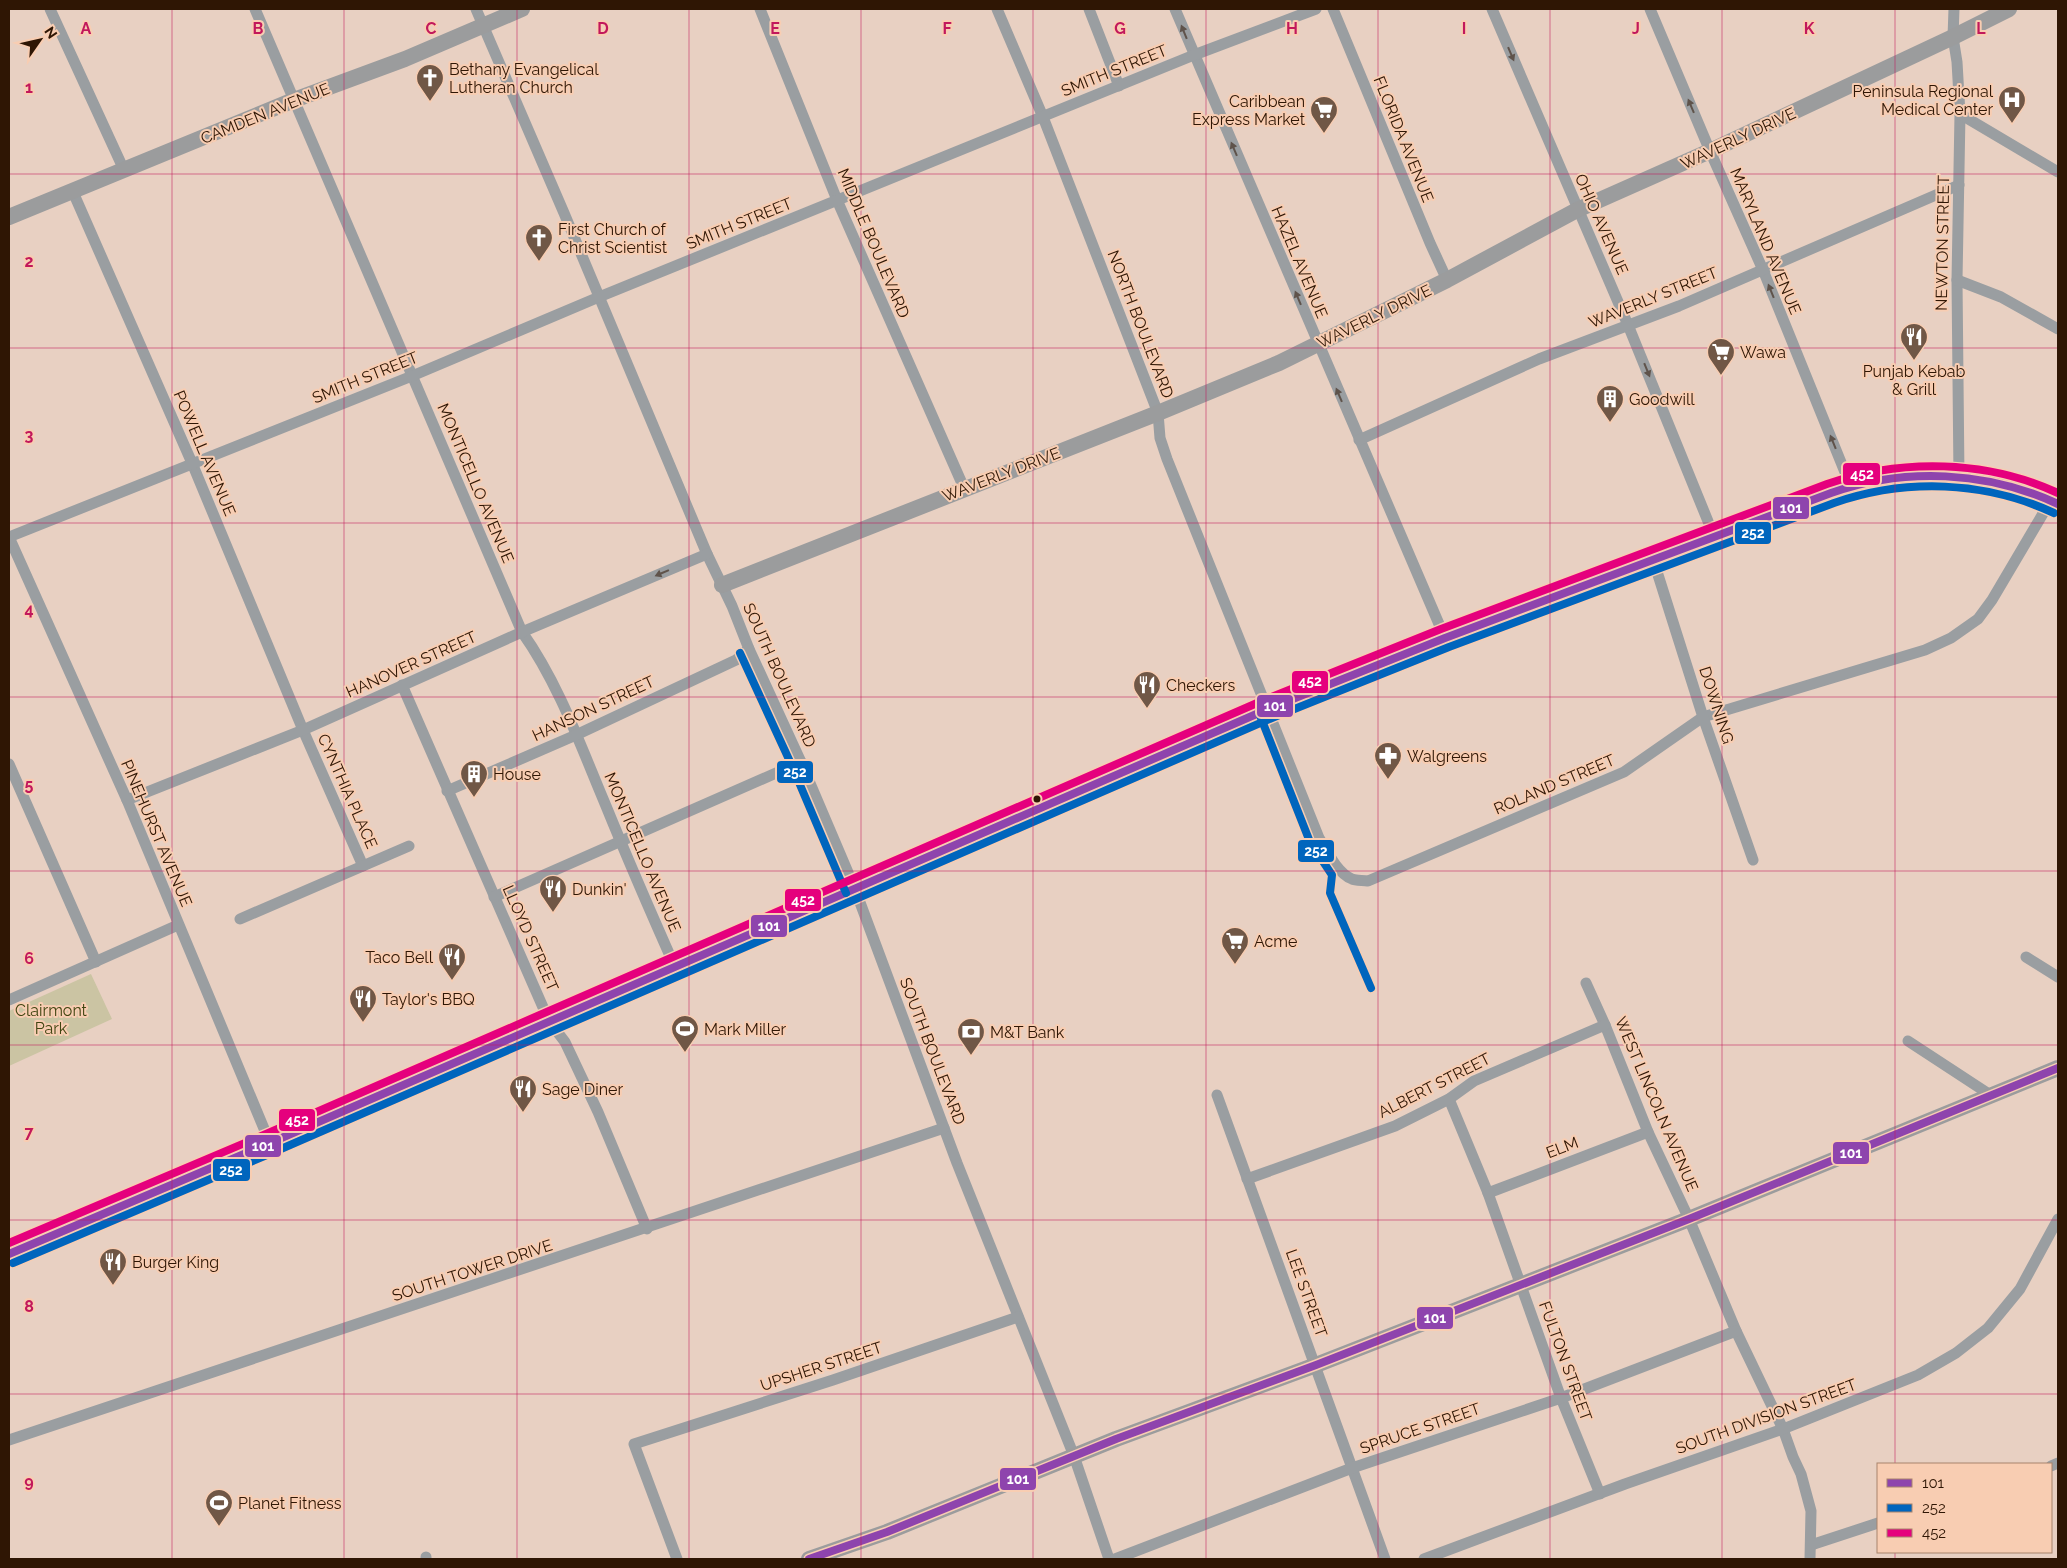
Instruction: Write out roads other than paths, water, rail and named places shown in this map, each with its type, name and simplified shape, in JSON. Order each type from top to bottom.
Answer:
[{"type":"main road","points":[[9,1254],[270,1143],[1268,709],[1445,638],[1714,536],[1851,487],[1885,479],[1920,477],[1959,478],[1992,482],[2054,502]]},
{"type":"street","points":[[50,9],[124,170]]},
{"type":"street","name":"MONTICELLO AVENUE","points":[[255,9],[522,632],[536,652],[576,735],[675,967]]},
{"type":"street","name":"SOUTH BOULEVARD","points":[[476,9],[561,205],[707,554],[722,584],[748,649],[801,762],[855,889],[944,1128],[1074,1456],[1110,1559]]},
{"type":"street","name":"CAMDEN AVENUE","points":[[9,217],[294,100],[405,59],[482,24],[522,9]]},
{"type":"street","name":"MIDDLE BOULEVARD","points":[[760,9],[837,200],[964,488]]},
{"type":"street","name":"NORTH BOULEVARD","points":[[997,9],[1043,117],[1158,413],[1160,438],[1167,459],[1268,709]]},
{"type":"street","points":[[1089,9],[1119,86]]},
{"type":"street","name":"HAZEL AVENUE","points":[[1175,9],[1358,440],[1445,638]]},
{"type":"street","name":"SMITH STREET","points":[[9,537],[412,376],[599,297],[1194,55],[1316,9]]},
{"type":"street","name":"FLORIDA AVENUE","points":[[1333,9],[1447,280]]},
{"type":"street","name":"OHIO AVENUE","points":[[1492,9],[1628,325],[1714,536]]},
{"type":"street","name":"MARYLAND AVENUE","points":[[1650,9],[1763,270],[1851,487]]},
{"type":"street","name":"NEWTON STREET","points":[[1954,9],[1953,38],[1957,62],[1960,114],[1957,280],[1959,478]]},
{"type":"street","name":"WAVERLY DRIVE","points":[[722,584],[1158,413],[1279,363],[1447,280],[1578,210],[1953,38],[2009,9]]},
{"type":"street","points":[[1960,114],[2058,172]]},
{"type":"street","name":"WAVERLY STREET","points":[[1358,440],[1539,359],[1763,270],[1959,185]]},
{"type":"street","name":"POWELL AVENUE","points":[[73,192],[192,463],[303,730]]},
{"type":"street","points":[[1957,280],[2001,297],[2058,329]]},
{"type":"street","name":"ROLAND STREET","points":[[1268,709],[1319,838],[1343,873],[1352,879],[1368,880],[1624,772],[1703,717],[1925,650],[1951,638],[1978,619],[2054,502]]},
{"type":"street","name":"PINEHURST AVENUE","points":[[9,537],[127,800],[270,1143]]},
{"type":"street","name":"HANOVER STREET","points":[[127,800],[303,730],[522,632],[707,554]]},
{"type":"street","name":"DOWNING","points":[[1653,560],[1703,717],[1753,860]]},
{"type":"street","name":"HANSON STREET","points":[[447,791],[576,735],[736,660],[748,649]]},
{"type":"street","name":"LLOYD STREET","points":[[402,685],[549,1021],[566,1042],[598,1112],[647,1229]]},
{"type":"street","name":"CYNTHIA PLACE","points":[[303,730],[364,866]]},
{"type":"street","points":[[494,897],[801,762]]},
{"type":"street","points":[[9,764],[96,962]]},
{"type":"street","name":"CYNTHIA PLACE","points":[[240,919],[409,846]]},
{"type":"street","points":[[9,1000],[178,925]]},
{"type":"street","points":[[2026,957],[2058,977]]},
{"type":"street","name":"WEST LINCOLN AVENUE","points":[[1586,983],[1606,1025],[1648,1132],[1736,1330],[1783,1429],[1806,1488],[1811,1511],[1810,1559]]},
{"type":"street","name":"ALBERT STREET","points":[[1247,1179],[1395,1126],[1449,1099],[1474,1081],[1606,1025]]},
{"type":"street","points":[[1908,1041],[1992,1096]]},
{"type":"street","points":[[816,1558],[887,1532],[1074,1456],[1688,1219],[2058,1068]]},
{"type":"street","name":"LEE STREET","points":[[1217,1095],[1386,1559]]},
{"type":"street","name":"FULTON STREET","points":[[1449,1099],[1488,1193],[1561,1398],[1600,1494]]},
{"type":"street","name":"SOUTH TOWER DRIVE","points":[[9,1440],[647,1229],[944,1128]]},
{"type":"street","name":"ELM","points":[[1488,1193],[1648,1132]]},
{"type":"street","name":"SOUTH DIVISION STREET","points":[[1424,1559],[1449,1555],[1600,1494],[1783,1429],[1918,1375],[1956,1353],[1988,1328],[2020,1289],[2058,1219]]},
{"type":"street","name":"UPSHER STREET","points":[[677,1559],[634,1444],[833,1380],[1018,1317]]},
{"type":"street","name":"SPRUCE STREET","points":[[1115,1559],[1352,1468],[1561,1398],[1736,1330]]},
{"type":"street","points":[[1810,1545],[1877,1523]]},
{"type":"place","name":"Bethany Evangelical Lutheran Church","points":[[430,102]]},
{"type":"place","name":"Peninsula Regional Medical Center","points":[[2012,124]]},
{"type":"place","name":"Caribbean Express Market","points":[[1324,134]]},
{"type":"place","name":"First Church of Christ Scientist","points":[[539,262]]},
{"type":"place","name":"Punjab Kebab & Grill","points":[[1914,361]]},
{"type":"place","name":"Wawa","points":[[1721,376]]},
{"type":"place","name":"Goodwill","points":[[1610,423]]},
{"type":"place","name":"Checkers","points":[[1147,709]]},
{"type":"place","name":"Walgreens","points":[[1388,780]]},
{"type":"place","name":"House","points":[[474,798]]},
{"type":"place","name":"Dunkin'","points":[[553,913]]},
{"type":"place","name":"Acme","points":[[1235,965]]},
{"type":"place","name":"Taco Bell","points":[[452,981]]},
{"type":"place","name":"Taylor's BBQ","points":[[363,1023]]},
{"type":"place","name":"Mark Miller","points":[[685,1053]]},
{"type":"place","name":"M&T Bank","points":[[971,1056]]},
{"type":"place","name":"Sage Diner","points":[[523,1113]]},
{"type":"place","name":"Burger King","points":[[113,1286]]},
{"type":"place","name":"Planet Fitness","points":[[219,1527]]},
{"type":"park label","name":"Clairmont Park","points":[[51,1019]]}]
